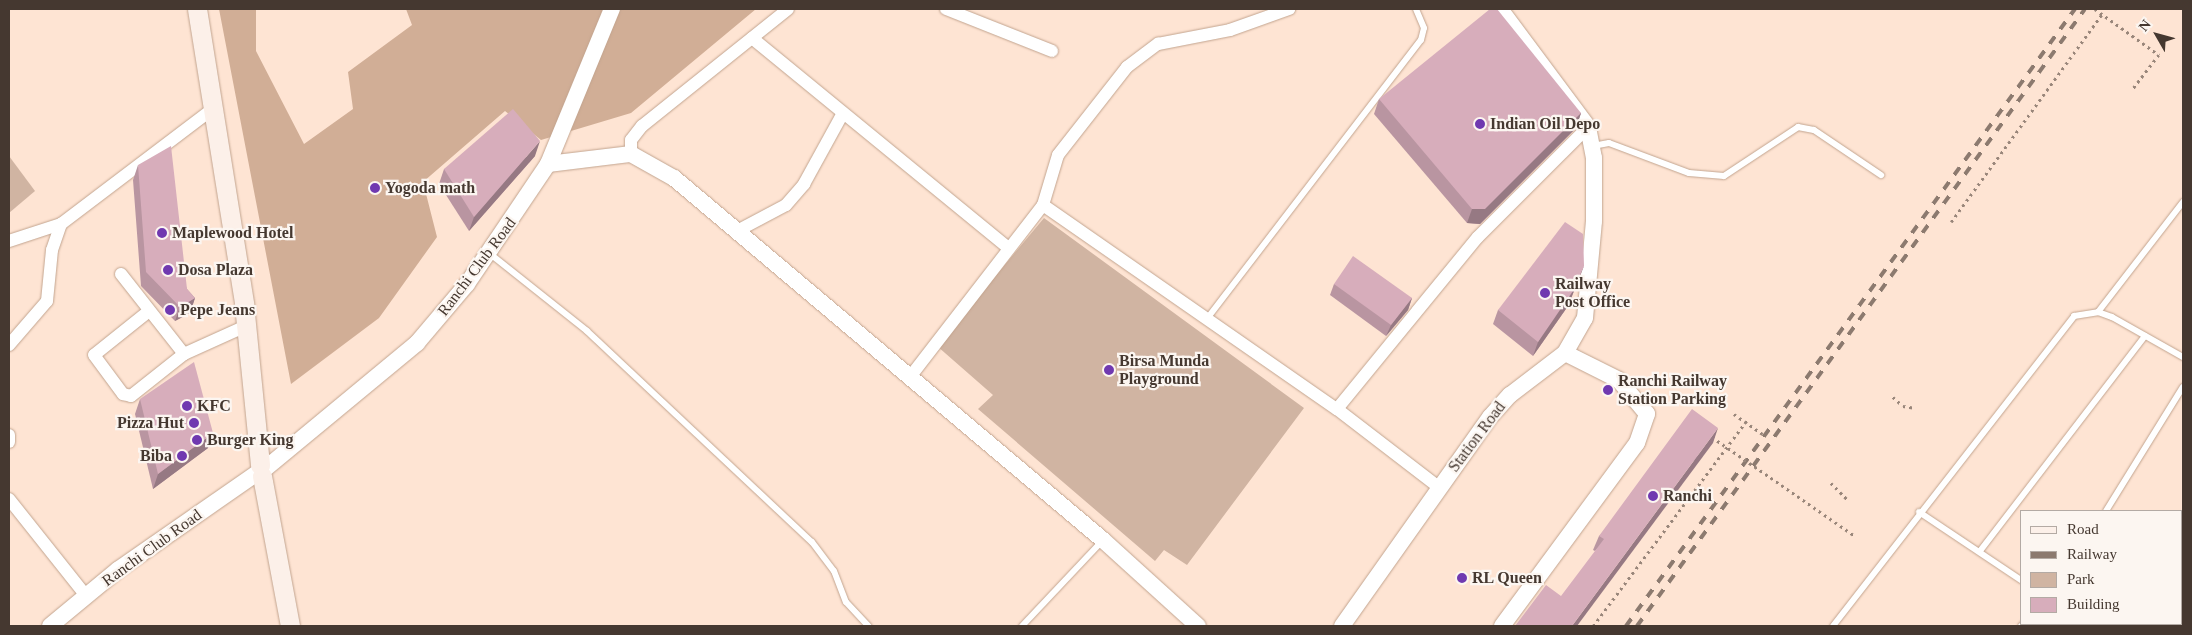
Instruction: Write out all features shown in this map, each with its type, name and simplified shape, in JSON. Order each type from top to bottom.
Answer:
[{"type":"main road","points":[[197,9],[214,108],[246,326],[261,470],[290,626]]},
{"type":"street","name":"Ranchi Club Road","points":[[50,626],[87,596],[261,470],[417,343],[489,253],[548,164],[612,9]]},
{"type":"street","points":[[631,154],[631,140],[642,126],[788,9]]},
{"type":"street","points":[[946,9],[1052,51]]},
{"type":"street","points":[[910,377],[1043,205],[1058,155],[1109,87],[1140,56],[1158,44],[1230,30],[1289,9]]},
{"type":"street","name":"Station Road","points":[[1342,626],[1440,488],[1510,395],[1565,353],[1585,318],[1591,290],[1592,146],[1588,127],[1500,9]]},
{"type":"street","points":[[752,38],[842,115],[1009,248]]},
{"type":"street","points":[[9,241],[60,224],[214,108]]},
{"type":"street","points":[[737,231],[786,205],[804,184],[842,115]]},
{"type":"street","points":[[1337,409],[1478,237],[1588,127]]},
{"type":"street","points":[[548,164],[631,154],[674,178],[1103,540],[1198,626]]},
{"type":"street","points":[[1043,205],[1205,321],[1337,409],[1440,488]]},
{"type":"street","points":[[9,345],[47,301],[52,250],[60,224]]},
{"type":"street","points":[[121,274],[184,354]]},
{"type":"street","points":[[149,311],[94,355],[123,394],[131,396],[184,354],[246,326]]},
{"type":"street","points":[[1502,626],[1637,443],[1647,414],[1619,380],[1565,353]]},
{"type":"street","points":[[9,435],[9,442]]},
{"type":"street","points":[[9,499],[87,596]]},
{"type":"lane","points":[[1205,321],[1421,40],[1424,28],[1416,9]]},
{"type":"lane","points":[[1592,146],[1610,143],[1689,173],[1724,176],[1798,128],[1814,130],[1882,175]]},
{"type":"lane","points":[[2098,312],[2183,202]]},
{"type":"lane","points":[[489,253],[587,332],[812,542],[834,571],[846,602],[868,626]]},
{"type":"lane","points":[[1833,626],[2059,329],[2074,316],[2098,312],[2183,357]]},
{"type":"lane","points":[[1980,551],[2145,336]]},
{"type":"lane","points":[[2107,510],[2183,387]]},
{"type":"lane","points":[[1919,512],[2020,579]]},
{"type":"lane","points":[[1022,626],[1103,540]]},
{"type":"path","points":[[2095,9],[2159,54],[2133,88]]},
{"type":"path","points":[[1951,222],[2102,14]]},
{"type":"path","points":[[1893,397],[1903,406],[1916,408]]},
{"type":"path","points":[[1734,414],[1747,420],[1763,434]]},
{"type":"path","points":[[1593,626],[1747,420]]},
{"type":"path","points":[[1706,433],[1855,536]]},
{"type":"path","points":[[1831,483],[1849,500]]},
{"type":"green space","points":[[9,156],[35,191],[9,213]]},
{"type":"green space","name":"Birsa Munda Playground","points":[[1044,218],[1304,408],[1187,565],[1164,550],[1155,561],[978,409],[993,395],[937,346]]},
{"type":"shaded area","name":"Yogoda math","points":[[219,9],[256,9],[256,51],[304,144],[353,109],[348,72],[412,25],[406,9],[756,9],[631,113],[541,140],[505,111],[423,182],[437,237],[379,318],[291,384]]},
{"type":"building","name":"Indian Oil Depo","points":[[1490,9],[1497,9],[1581,113],[1485,209],[1472,209],[1379,99]]},
{"type":"building","points":[[513,109],[540,141],[474,217],[444,169]]},
{"type":"building","points":[[171,146],[187,289],[195,298],[180,307],[146,272],[138,165]]},
{"type":"building","name":"Railway Post Office","points":[[1565,222],[1583,234],[1584,266],[1573,291],[1538,342],[1498,310]]},
{"type":"building","points":[[1353,256],[1412,298],[1391,325],[1334,284]]},
{"type":"building","points":[[194,362],[213,433],[158,474],[140,399]]},
{"type":"building","name":"Ranchi","points":[[1692,409],[1718,428],[1572,626],[1515,626],[1546,585],[1561,596],[1604,539],[1599,536]]},
{"type":"railway","points":[[1626,626],[2075,9]]},
{"type":"railway","points":[[1637,626],[2085,9]]},
{"type":"place","name":"Indian Oil Depo","points":[[1480,124]]},
{"type":"place","name":"Yogoda math","points":[[375,188]]},
{"type":"place","name":"Maplewood Hotel","points":[[162,233]]},
{"type":"place","name":"Dosa Plaza","points":[[168,270]]},
{"type":"place","name":"Railway Post Office","points":[[1545,293]]},
{"type":"place","name":"Pepe Jeans","points":[[170,310]]},
{"type":"place","name":"Birsa Munda Playground","points":[[1109,370]]},
{"type":"place","name":"Ranchi Railway Station Parking","points":[[1608,390]]},
{"type":"place","name":"KFC","points":[[187,406]]},
{"type":"place","name":"Pizza Hut","points":[[194,423]]},
{"type":"place","name":"Burger King","points":[[197,440]]},
{"type":"place","name":"Biba","points":[[182,456]]},
{"type":"place","name":"Ranchi","points":[[1653,496]]},
{"type":"place","name":"RL Queen","points":[[1462,578]]}]
